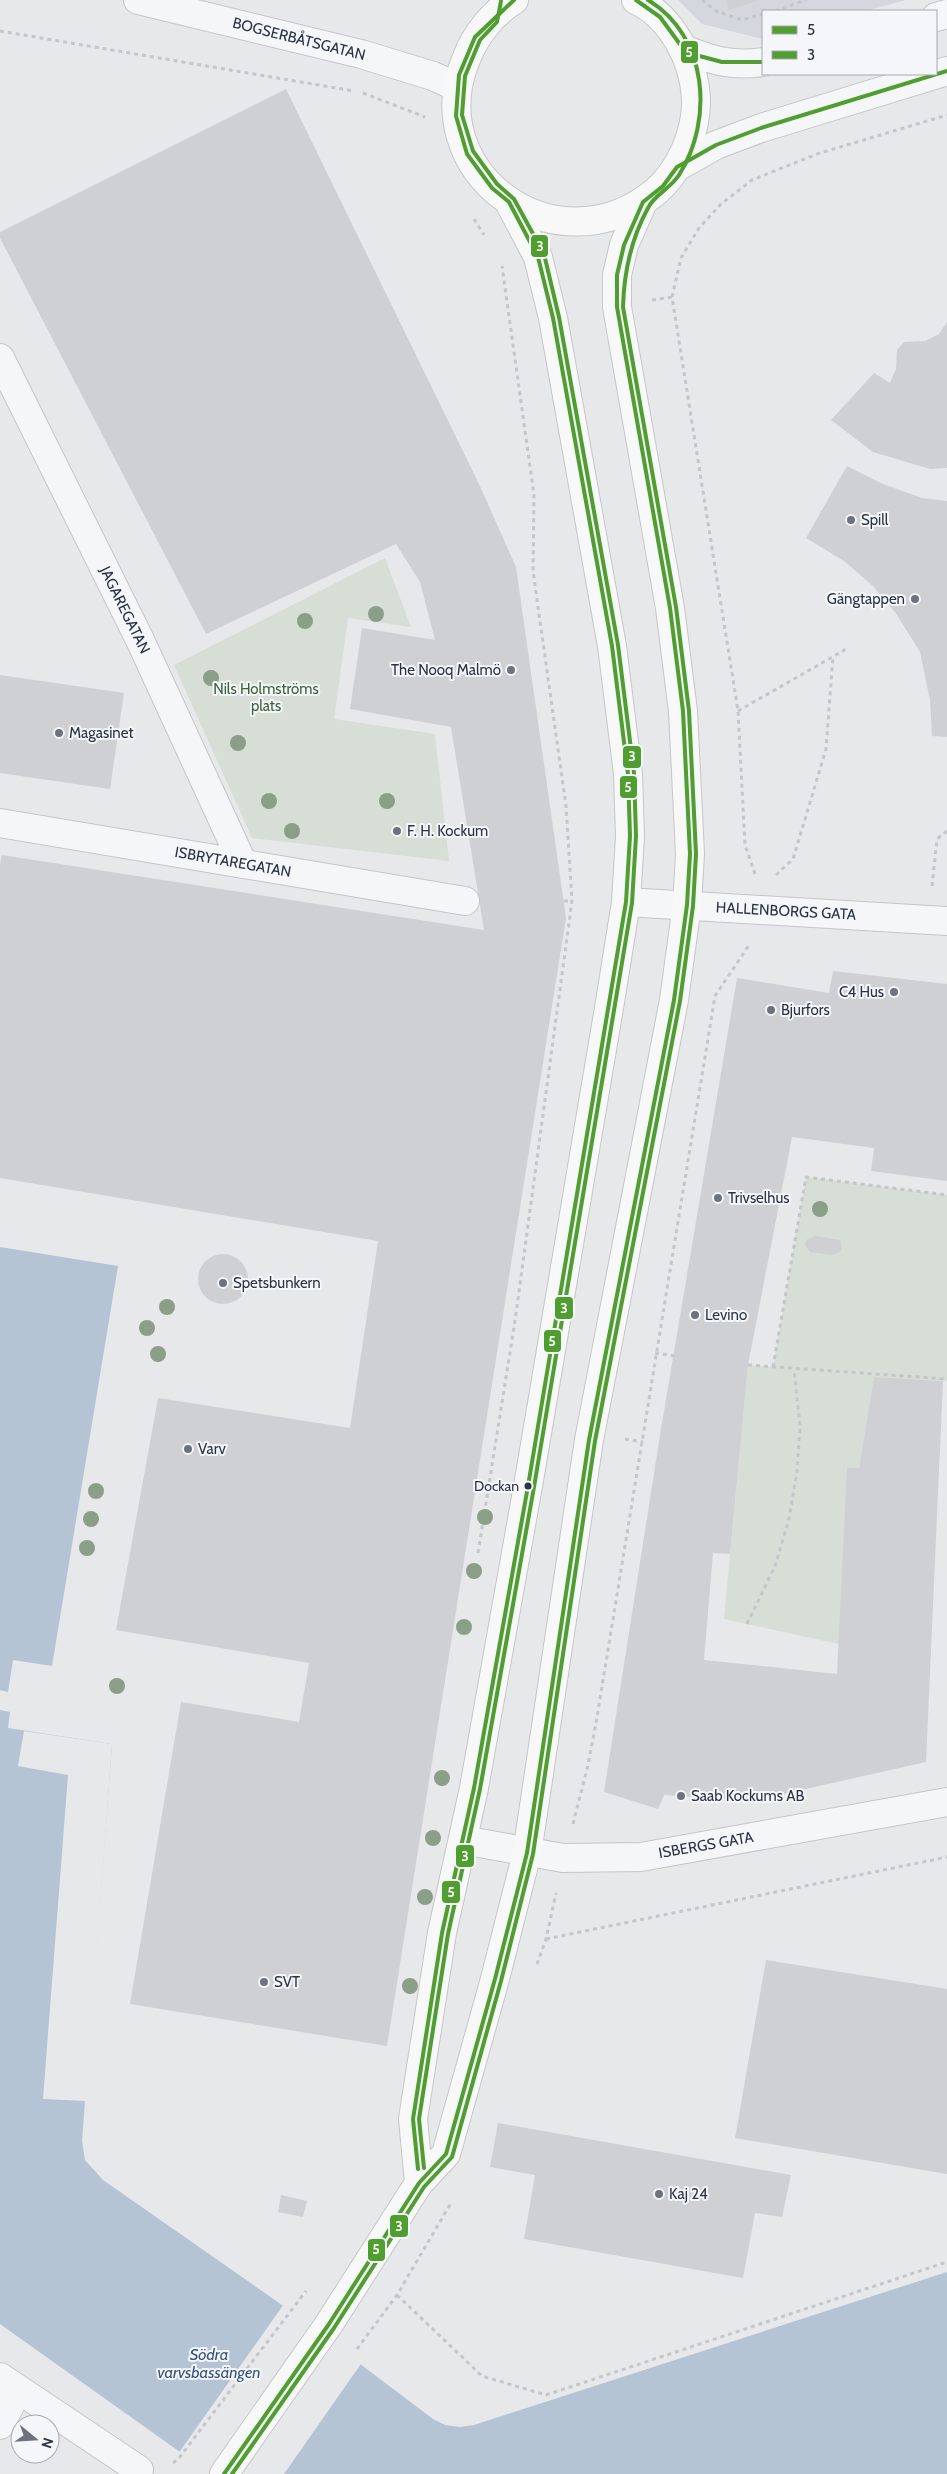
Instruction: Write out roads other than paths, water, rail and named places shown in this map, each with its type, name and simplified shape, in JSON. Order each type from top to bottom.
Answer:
[{"type":"street","name":"BOGSERBÅTSGATAN","points":[[138,0],[361,54],[433,76],[457,87]]},
{"type":"street","points":[[514,0],[493,10],[475,36],[459,75],[456,116],[468,154],[492,188],[509,202],[531,214],[555,221],[586,222],[616,216],[643,202],[662,186],[677,167],[693,128],[696,100],[689,65],[683,49],[670,28],[645,4],[636,0]]},
{"type":"street","points":[[683,49],[718,62],[750,64],[762,62]]},
{"type":"street","points":[[677,167],[716,145],[761,128],[934,75]]},
{"type":"street","points":[[419,2183],[413,2119],[442,1934],[463,1840],[528,1486],[626,902],[630,836],[628,774],[612,646],[553,318],[538,258],[509,202]]},
{"type":"street","points":[[224,2474],[330,2324],[419,2183],[446,2154],[495,1979],[527,1853],[589,1440],[674,1000],[687,905],[690,854],[683,711],[670,608],[617,308],[617,275],[624,245],[643,202]]},
{"type":"street","name":"JAGAREGATAN","points":[[0,358],[140,640],[243,864]]},
{"type":"street","name":"ISBRYTAREGATAN","points":[[0,823],[465,902]]},
{"type":"street","name":"HALLENBORGS GATA","points":[[626,902],[938,920]]},
{"type":"street","name":"ISBERGS GATA","points":[[463,1840],[563,1858],[641,1856],[947,1802]]},
{"type":"street","points":[[0,2425],[9,2384],[139,2470]]},
{"type":"water","points":[[0,1247],[118,1266],[52,1666],[13,1660],[8,1692],[0,1690]]},
{"type":"water","name":"Södra varvsbassängen","points":[[0,1710],[10,1712],[8,1728],[112,1744],[82,2141],[85,2160],[103,2180],[282,2305],[433,2419],[445,2425],[460,2427],[474,2425],[947,2272],[947,2474],[211,2474],[0,2324]]},
{"type":"place","name":"Spill","points":[[851,520]]},
{"type":"place","name":"Gängtappen","points":[[915,599]]},
{"type":"place","name":"The Nooq Malmö","points":[[511,670]]},
{"type":"place","name":"Magasinet","points":[[59,733]]},
{"type":"place","name":"F. H. Kockum","points":[[397,831]]},
{"type":"place","name":"C4 Hus","points":[[894,992]]},
{"type":"place","name":"Bjurfors","points":[[771,1010]]},
{"type":"place","name":"Trivselhus","points":[[718,1198]]},
{"type":"place","name":"Spetsbunkern","points":[[223,1283]]},
{"type":"place","name":"Levino","points":[[695,1315]]},
{"type":"place","name":"Varv","points":[[188,1449]]},
{"type":"place","name":"Dockan","points":[[528,1486]]},
{"type":"place","name":"Saab Kockums AB","points":[[681,1796]]},
{"type":"place","name":"SVT","points":[[264,1982]]},
{"type":"place","name":"Kaj 24","points":[[659,2194]]},
{"type":"park label","name":"Nils Holmströms plats","points":[[266,698]]}]
